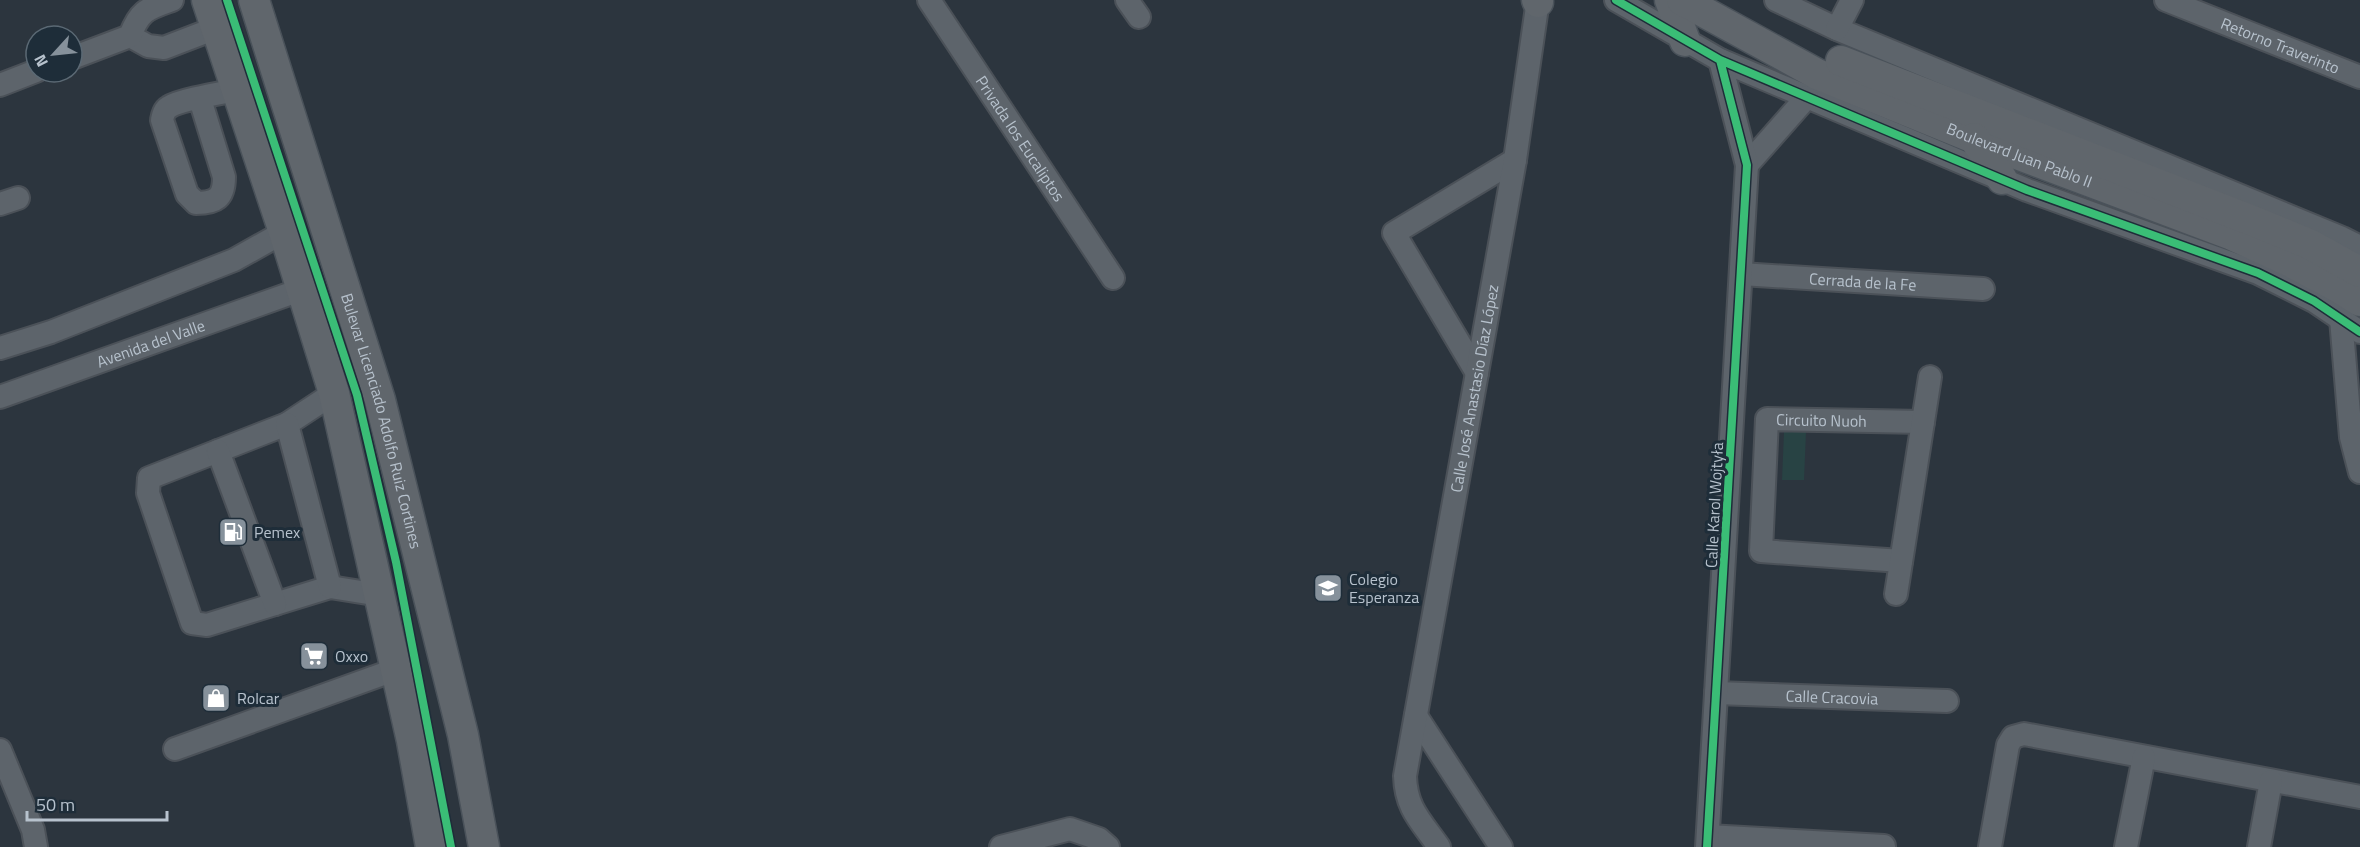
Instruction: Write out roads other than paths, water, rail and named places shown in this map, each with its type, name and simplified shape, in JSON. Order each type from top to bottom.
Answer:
[{"type":"main road","name":"Bulevar Licenciado Adolfo Ruiz Cortines","points":[[254,0],[380,400],[463,735],[484,847]]},
{"type":"main road","points":[[1670,0],[1685,40]]},
{"type":"main road","name":"Boulevard Juan Pablo II","points":[[1682,0],[1817,74],[1974,138],[2249,243],[2338,287],[2354,317]]},
{"type":"main road","name":"Boulevard Juan Pablo II","points":[[1716,0],[1826,56],[2258,223],[2309,244],[2360,272]]},
{"type":"main road","points":[[212,14],[303,289],[334,393],[396,669],[431,847]]},
{"type":"main road","points":[[236,88],[280,78]]},
{"type":"main road","points":[[1974,138],[2002,180]]},
{"type":"street","points":[[84,53],[130,36],[136,19],[141,13],[172,0]]},
{"type":"street","name":"Privada los Eucaliptos","points":[[929,0],[1113,278]]},
{"type":"street","points":[[1616,0],[1720,60],[2002,180],[2258,273],[2314,301],[2354,317],[2351,437],[2360,472]]},
{"type":"street","points":[[1776,0],[1837,29],[2360,247]]},
{"type":"street","points":[[1837,29],[1852,0]]},
{"type":"street","name":"Retorno Traverinto","points":[[2166,0],[2360,77]]},
{"type":"street","name":"Calle José Anastasio Díaz López","points":[[1439,847],[1412,808],[1406,794],[1405,776],[1515,160],[1537,1]]},
{"type":"street","points":[[130,36],[148,46],[164,48],[212,14]]},
{"type":"street","name":"Calle Karol Wojtyła","points":[[1707,842],[1747,165],[1720,60]]},
{"type":"street","points":[[0,85],[24,76]]},
{"type":"street","points":[[200,99],[236,88]]},
{"type":"street","points":[[1747,165],[1807,97]]},
{"type":"street","points":[[1477,373],[1394,233],[1515,160]]},
{"type":"street","points":[[0,348],[51,332],[234,260],[284,232]]},
{"type":"street","points":[[2249,243],[2258,273]]},
{"type":"street","name":"Cerrada de la Fe","points":[[1742,274],[1983,289]]},
{"type":"street","name":"Avenida del Valle","points":[[0,397],[303,289]]},
{"type":"street","points":[[1896,594],[1930,377]]},
{"type":"street","points":[[334,393],[287,424],[149,478],[148,493],[192,623],[207,625],[330,587],[380,595]]},
{"type":"street","name":"Circuito Nuoh","points":[[1901,561],[1761,551],[1767,419],[1923,422]]},
{"type":"street","points":[[287,424],[330,587]]},
{"type":"street","points":[[218,451],[275,604]]},
{"type":"street","points":[[1729,465],[1765,467]]},
{"type":"street","points":[[1727,500],[1764,502]]},
{"type":"street","points":[[175,749],[396,669]]},
{"type":"street","name":"Calle Cracovia","points":[[1716,693],[1947,701]]},
{"type":"street","points":[[1416,716],[1501,847]]},
{"type":"street","points":[[1990,847],[2008,745],[2013,737],[2024,734],[2360,797]]},
{"type":"street","points":[[0,750],[33,830],[36,847]]},
{"type":"street","points":[[2126,847],[2144,756]]},
{"type":"street","points":[[2259,847],[2271,781]]},
{"type":"street","points":[[1001,847],[1070,829],[1099,839],[1108,847]]},
{"type":"street","points":[[1707,842],[1884,846]]},
{"type":"place","name":"Pemex","points":[[233,532]]},
{"type":"place","name":"Colegio Esperanza","points":[[1328,588]]},
{"type":"place","name":"Oxxo","points":[[314,656]]},
{"type":"place","name":"Rolcar","points":[[216,698]]}]
